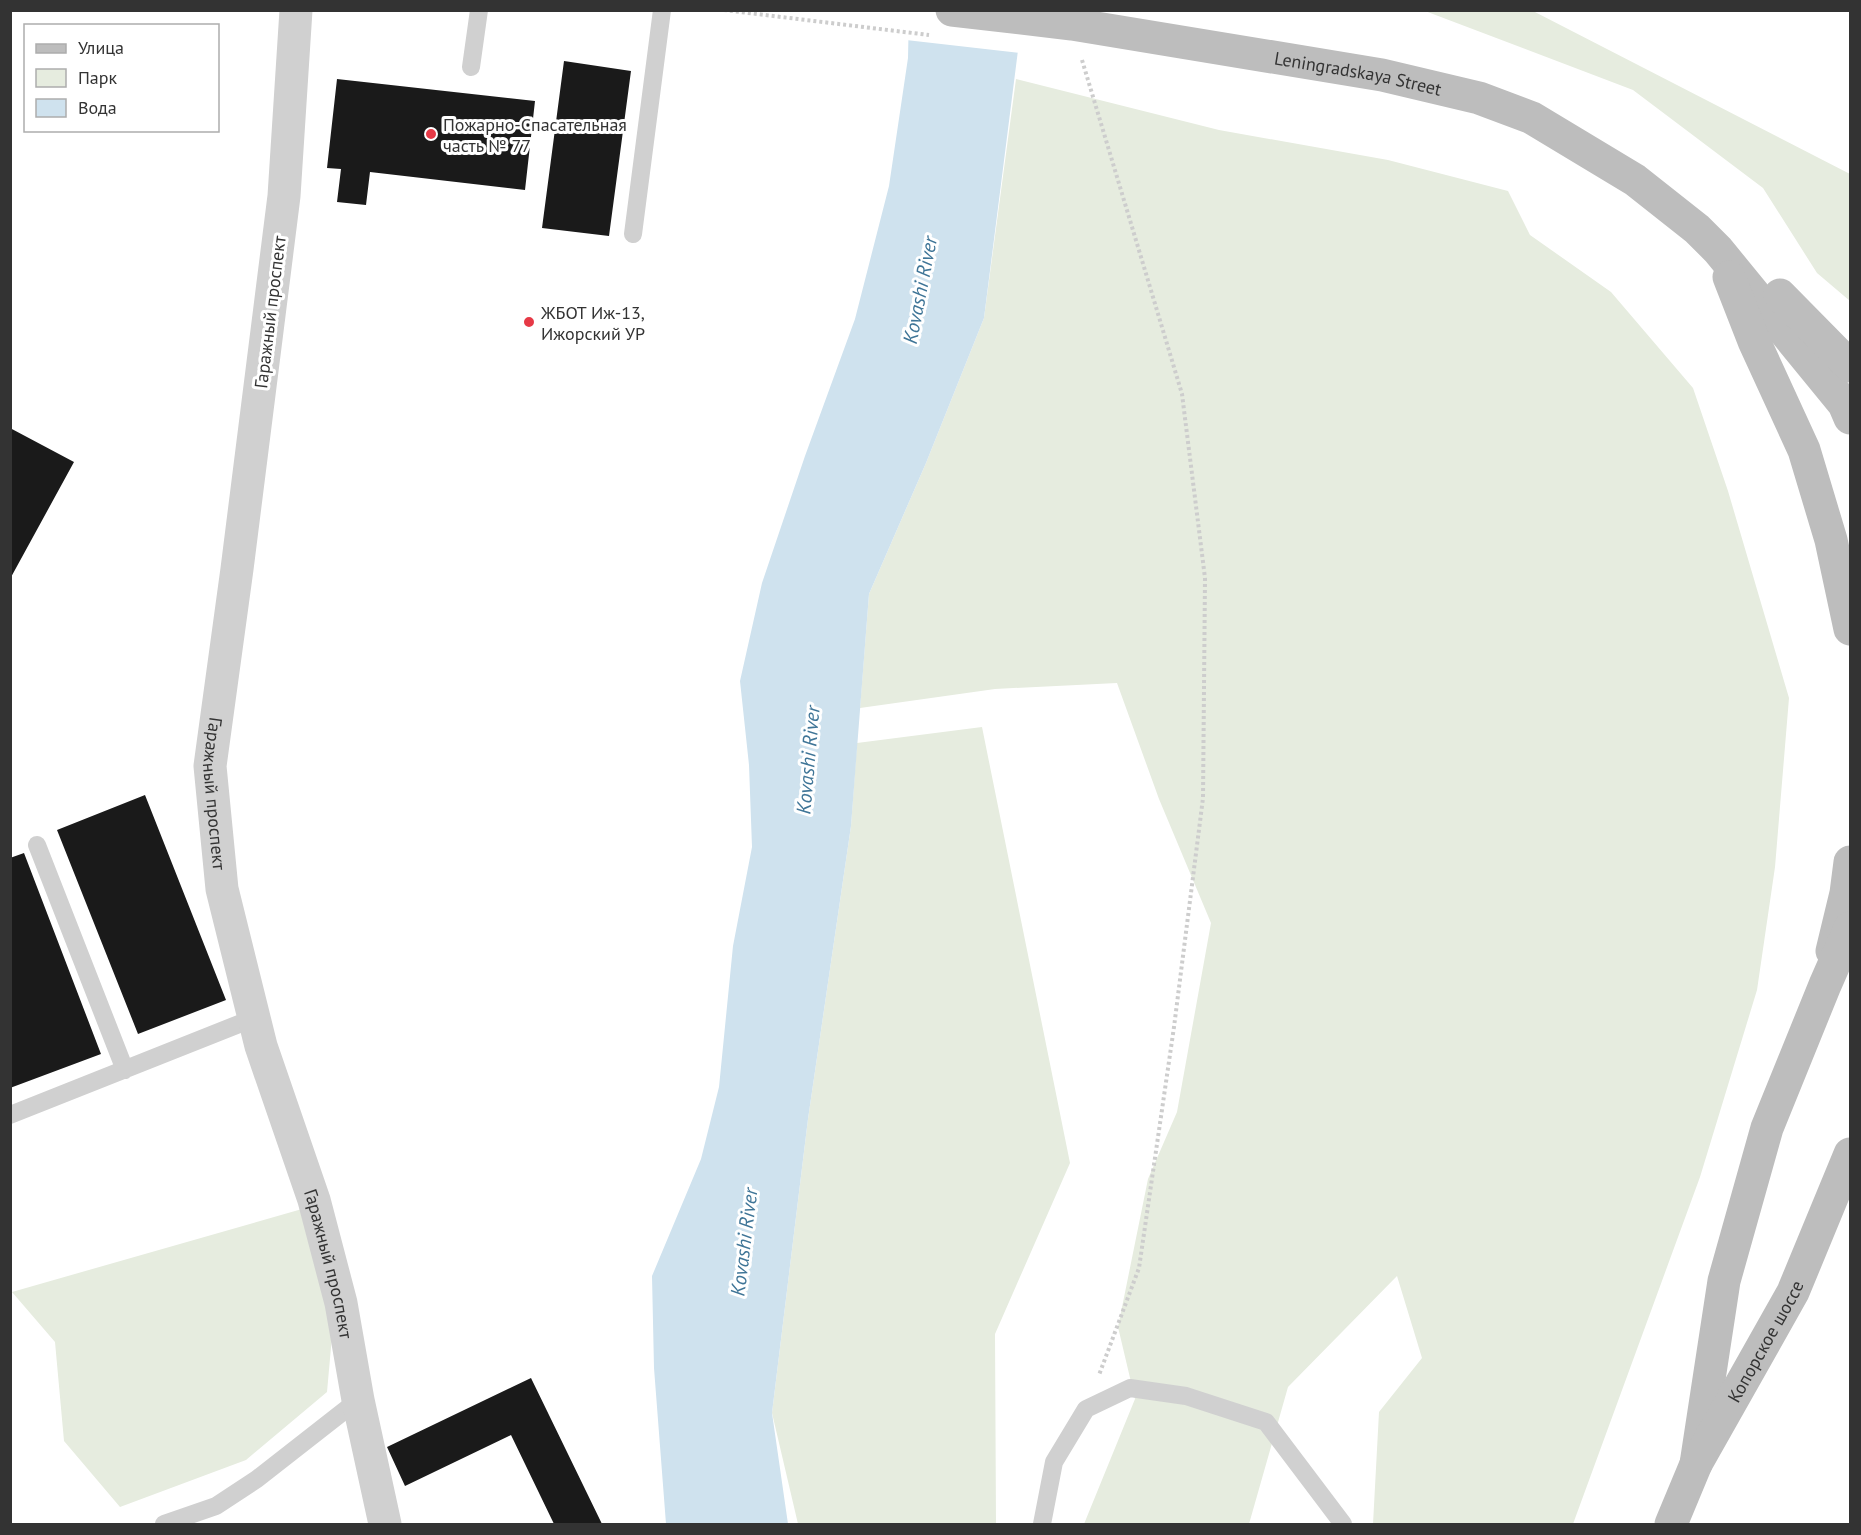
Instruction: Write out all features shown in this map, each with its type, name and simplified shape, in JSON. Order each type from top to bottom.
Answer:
[{"type":"main road","name":"Leningradskaya Street","points":[[952,10],[1076,38],[1382,75],[1479,98],[1532,118],[1635,180],[1697,229],[1718,250]]},
{"type":"main road","points":[[1718,250],[1776,290],[1851,366]]},
{"type":"main road","points":[[1718,250],[1844,404],[1851,418]]},
{"type":"main road","points":[[1718,250],[1754,341],[1804,450],[1831,540],[1851,629]]},
{"type":"main road","points":[[1825,985],[1851,862]]},
{"type":"main road","points":[[1696,1464],[1724,1281],[1767,1128],[1825,985],[1851,928]]},
{"type":"main road","name":"Копорское шоссе","points":[[1671,1524],[1696,1464],[1793,1292],[1851,1154]]},
{"type":"street","name":"Гаражный проспект","points":[[296,10],[284,196],[236,580],[210,766],[222,889],[261,1046],[314,1200],[341,1303],[358,1400],[385,1524]]},
{"type":"lane","points":[[471,68],[479,10]]},
{"type":"lane","points":[[633,234],[662,10]]},
{"type":"lane","points":[[38,845],[125,1070]]},
{"type":"lane","points":[[10,1115],[254,1018]]},
{"type":"lane","points":[[1041,1524],[1054,1462],[1086,1409],[1130,1388],[1186,1396],[1266,1422],[1343,1524]]},
{"type":"lane","points":[[164,1524],[216,1506],[257,1479],[358,1400]]},
{"type":"path","points":[[724,10],[798,20]]},
{"type":"path","points":[[1076,38],[1182,394],[1206,578],[1203,798],[1139,1268],[1086,1409]]},
{"type":"green space","points":[[1425,11],[1533,11],[1850,174],[1850,301],[1817,273],[1763,188],[1633,90]]},
{"type":"green space","points":[[1016,79],[1219,130],[1388,160],[1508,191],[1530,235],[1611,292],[1693,388],[1728,491],[1789,698],[1775,867],[1757,990],[1700,1177],[1573,1524],[1373,1524],[1379,1412],[1422,1358],[1397,1276],[1288,1387],[1249,1524],[1084,1524],[1135,1399],[1118,1327],[1148,1179],[1177,1112],[1211,923],[1159,799],[1117,683],[995,689],[860,708],[869,594],[926,463],[984,318]]},
{"type":"green space","points":[[982,727],[1070,1163],[995,1334],[996,1524],[798,1524],[772,1413],[808,1119],[851,826],[857,743]]},
{"type":"green space","points":[[302,1209],[333,1325],[327,1392],[246,1460],[120,1507],[64,1441],[55,1342],[12,1292]]},
{"type":"water","name":"Kovashi River","points":[[909,11],[1023,11],[984,318],[926,463],[869,594],[851,826],[808,1119],[772,1413],[788,1524],[666,1524],[654,1368],[652,1276],[701,1159],[719,1087],[733,946],[752,847],[749,765],[740,681],[762,583],[855,319],[889,186],[908,58]]},
{"type":"pier","points":[[906,10],[1026,10],[1021,53],[906,40]]},
{"type":"building","points":[[564,61],[631,71],[609,236],[542,228]]},
{"type":"building","name":"Пожарно-Спасательная часть № 77","points":[[337,79],[535,101],[525,190],[370,172],[366,205],[337,202],[341,169],[327,168]]},
{"type":"building","points":[[10,428],[74,462],[10,579]]},
{"type":"building","points":[[145,795],[226,1000],[138,1034],[57,830]]},
{"type":"building","points":[[24,853],[101,1054],[10,1088],[10,858]]},
{"type":"building","points":[[531,1378],[602,1524],[554,1524],[511,1435],[405,1486],[387,1447]]},
{"type":"place","name":"Пожарно-Спасательная часть № 77","points":[[431,134]]},
{"type":"place","name":"ЖБОТ Иж-13, Ижорский УР","points":[[529,322]]}]
